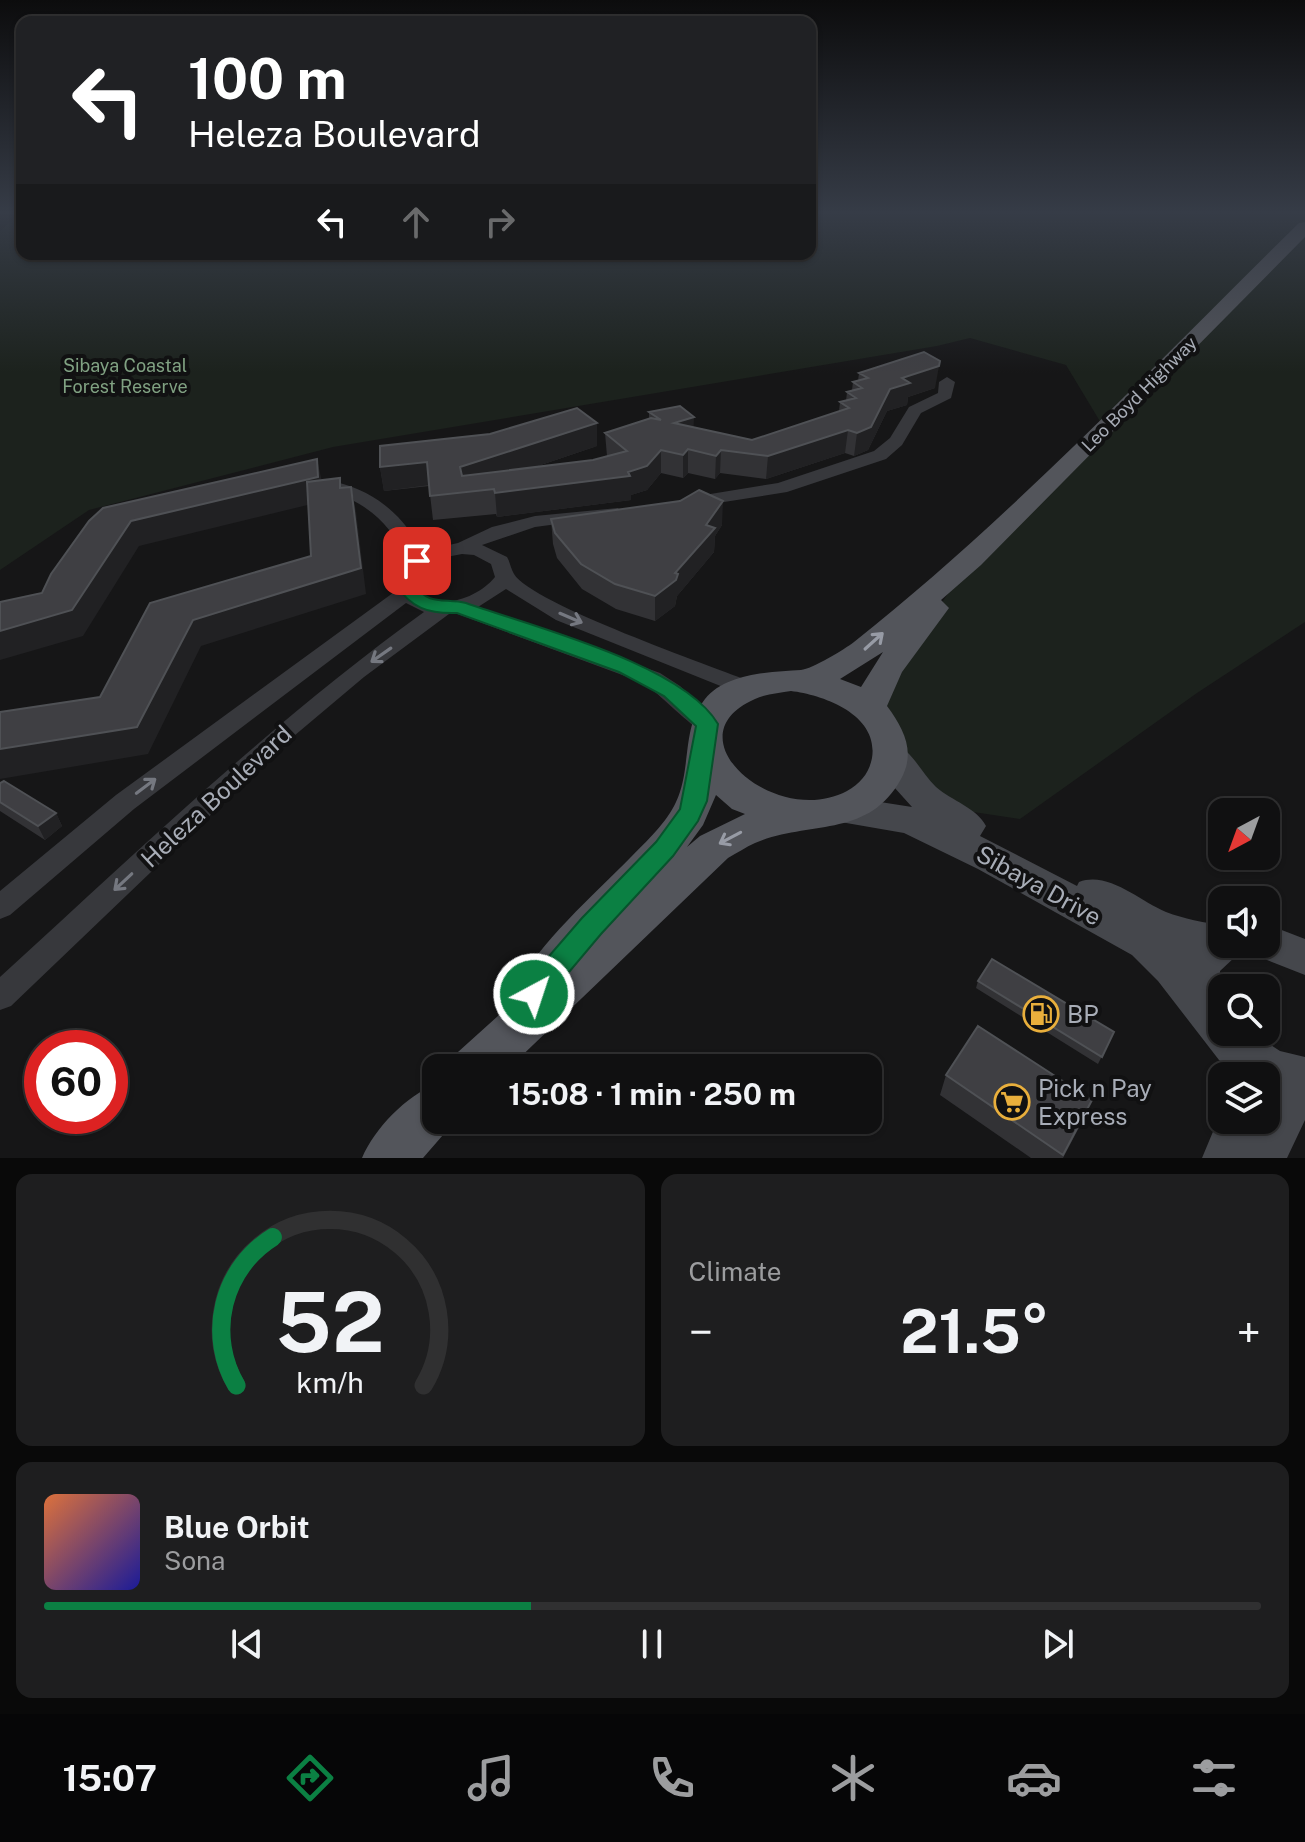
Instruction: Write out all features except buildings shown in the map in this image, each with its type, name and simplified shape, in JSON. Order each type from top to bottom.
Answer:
[{"type":"main road","name":"Leo Boyd Highway","points":[[808,682],[862,652],[971,559],[1267,265]]},
{"type":"main road","name":"Leo Boyd Highway","points":[[868,709],[887,669],[971,559]]},
{"type":"main road","name":"Leo Boyd Highway","points":[[706,735],[722,703],[746,688],[774,681],[808,682],[841,691],[868,709],[885,730],[892,755]]},
{"type":"main road","points":[[706,735],[717,775],[745,799],[763,807],[823,813]]},
{"type":"main road","points":[[486,1054],[591,926],[679,829],[696,801],[706,735]]},
{"type":"main road","points":[[489,1054],[714,847],[744,830],[823,813],[869,797],[886,778],[892,755]]},
{"type":"main road","points":[[388,1158],[422,1123]]},
{"type":"street","points":[[669,505],[781,488],[880,455],[896,441],[915,410],[946,395],[947,382]]},
{"type":"street","points":[[336,487],[372,501],[407,538],[417,561]]},
{"type":"street","points":[[462,548],[492,532],[521,523],[624,511]]},
{"type":"street","points":[[492,555],[521,523]]},
{"type":"street","points":[[407,538],[440,550]]},
{"type":"street","points":[[706,735],[672,691],[652,678],[451,608],[415,600],[407,592],[405,576],[417,561],[440,550],[462,548],[492,555],[504,569],[505,577],[522,592],[563,615],[746,688]]},
{"type":"street","name":"Heleza Boulevard","points":[[0,996],[280,735],[356,672],[451,608],[490,596],[505,577]]},
{"type":"street","name":"Heleza Boulevard","points":[[0,907],[125,802],[407,592]]},
{"type":"street","name":"Sibaya Drive","points":[[892,755],[909,784],[949,816],[1159,927],[1208,940]]},
{"type":"street","name":"Sibaya Drive","points":[[823,813],[910,820],[991,858],[1146,943],[1173,968],[1208,1018]]},
{"type":"street","points":[[1280,947],[1305,957]]},
{"type":"street","name":"Sibaya Drive","points":[[1208,954],[1198,975],[1200,998],[1208,1012]]},
{"type":"street","name":"Sibaya Drive","points":[[1230,1046],[1265,1067],[1305,1079]]},
{"type":"street","points":[[1262,1158],[1287,1105],[1305,1091]]},
{"type":"street","points":[[1226,1158],[1235,1134]]},
{"type":"green space","name":"Sibaya Coastal Forest Reserve","points":[[0,265],[1305,265],[1305,622],[1197,693],[1020,819],[947,808],[873,706],[971,559],[1104,428],[1066,365],[970,338],[333,447],[89,510],[0,570]]},
{"type":"place","name":"BP","points":[[1041,1014]]},
{"type":"place","name":"Pick n Pay Express","points":[[1012,1102]]},
{"type":"route","points":[[417,561],[409,568],[404,584],[415,600],[443,608],[459,607],[652,678],[672,691],[707,724],[696,801],[689,814],[664,849],[591,926],[534,994]]}]
